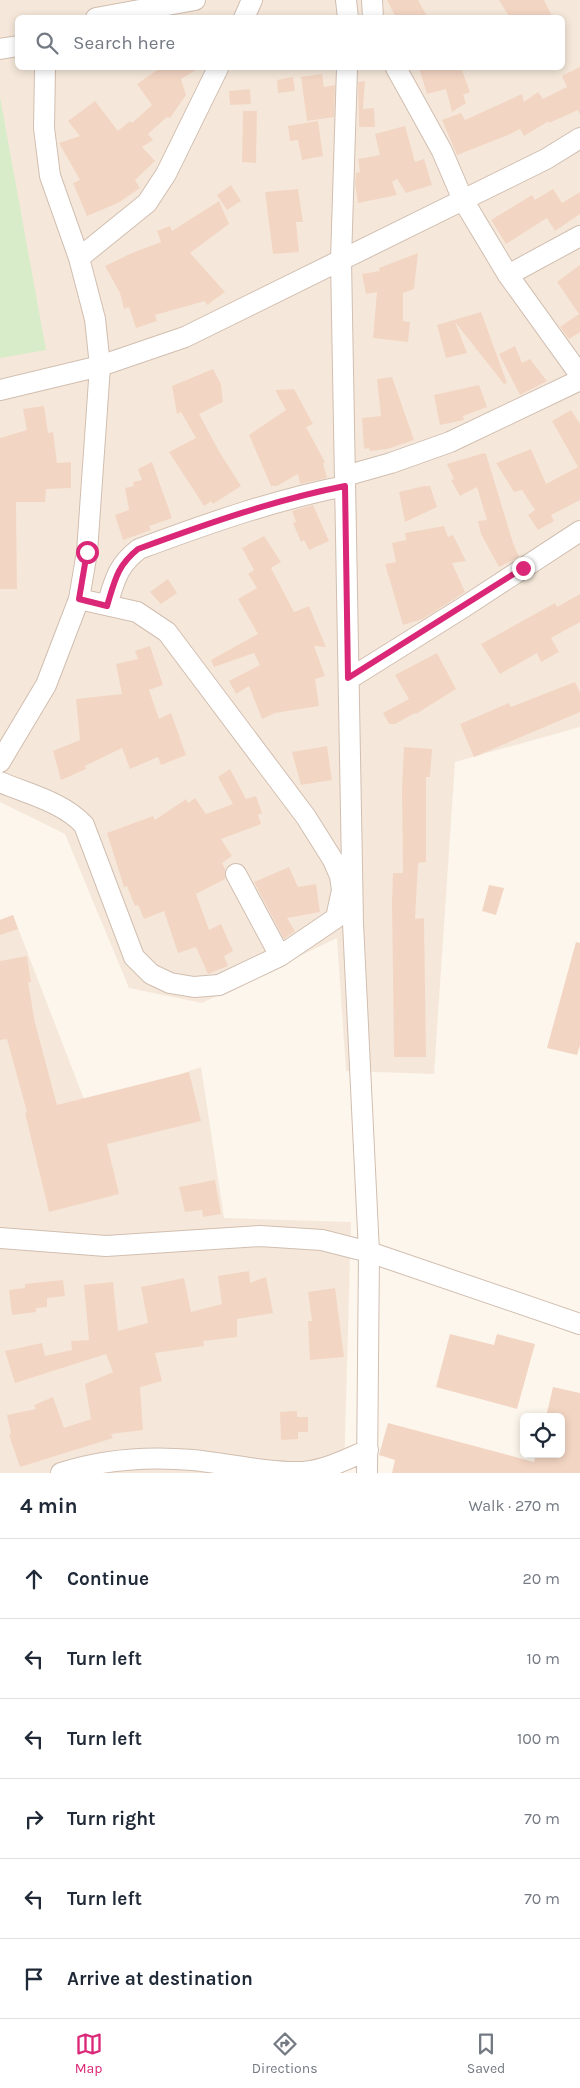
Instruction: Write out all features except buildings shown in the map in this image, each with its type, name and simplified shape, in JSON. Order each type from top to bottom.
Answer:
[{"type":"street","points":[[99,11],[195,0]]},
{"type":"street","points":[[245,15],[252,0]]},
{"type":"street","points":[[346,0],[348,15]]},
{"type":"street","points":[[0,49],[15,46]]},
{"type":"street","points":[[0,762],[46,685],[79,599],[87,552],[100,366],[95,319],[79,258],[50,176],[44,128],[45,70]]},
{"type":"street","points":[[79,258],[147,203],[166,174],[217,70]]},
{"type":"street","points":[[347,70],[341,260],[353,923],[369,1252],[368,1473]]},
{"type":"street","points":[[397,70],[442,151],[463,200],[508,275],[580,375]]},
{"type":"street","points":[[0,390],[100,366],[186,338],[546,159],[580,138]]},
{"type":"street","points":[[508,275],[580,236]]},
{"type":"street","points":[[107,606],[118,570],[138,549],[261,506],[345,481],[450,442],[580,380]]},
{"type":"street","points":[[348,678],[464,607],[580,531]]},
{"type":"street","points":[[0,782],[61,807],[84,825],[134,957],[151,974],[178,985],[194,987],[219,985],[280,956],[336,918],[342,890],[340,876],[333,860],[306,817],[167,632],[137,612],[79,599]]},
{"type":"street","points":[[236,874],[280,956]]},
{"type":"street","points":[[0,1238],[106,1246],[260,1236],[322,1240],[369,1252],[580,1324]]},
{"type":"street","points":[[61,1473],[83,1466],[132,1458],[192,1460],[259,1470],[303,1472],[336,1464],[368,1450]]},
{"type":"shaded area","points":[[0,0],[580,0],[580,727],[455,762],[434,1074],[346,1071],[337,938],[202,1003],[129,988],[65,834],[0,802]]},
{"type":"shaded area","points":[[13,915],[87,1107],[201,1067],[224,1218],[351,1222],[344,1473],[0,1473],[0,920]]},
{"type":"green space","points":[[0,97],[46,350],[0,358]]},
{"type":"route","points":[[87,552],[79,599],[107,606],[118,570],[138,549],[261,506],[300,495],[345,486],[348,678],[464,607],[523,568]]}]
